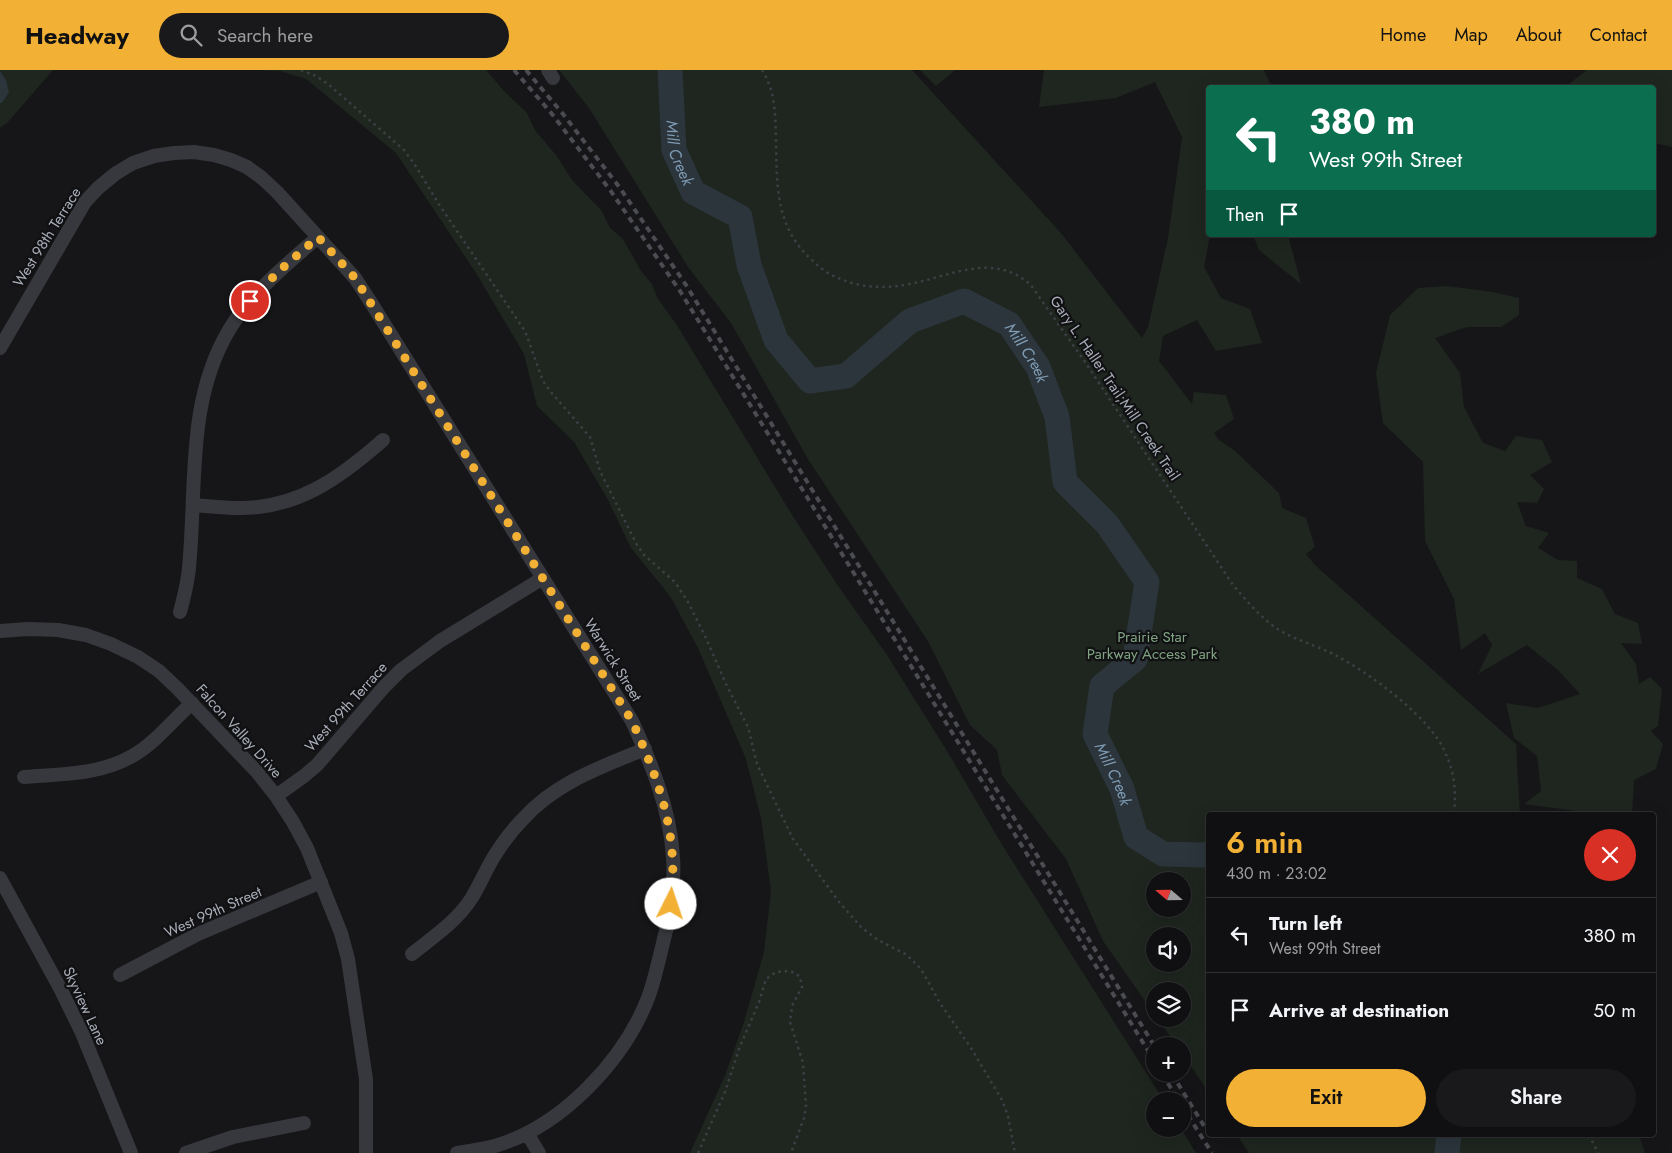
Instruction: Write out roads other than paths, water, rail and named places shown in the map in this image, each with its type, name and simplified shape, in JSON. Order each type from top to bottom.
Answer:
[{"type":"street","name":"West 98th Terrace","points":[[0,348],[85,202],[115,174],[154,156],[194,152],[231,160],[262,178],[318,237]]},
{"type":"street","points":[[180,612],[189,569],[197,424],[201,399],[219,348],[230,329],[258,292],[318,237]]},
{"type":"street","name":"Warwick Street","points":[[318,237],[355,278],[370,301],[632,721],[664,801],[673,858],[673,889],[669,920],[656,974],[648,999],[619,1052],[601,1074],[555,1116],[528,1132],[499,1144],[457,1153]]},
{"type":"street","points":[[193,505],[240,508],[262,507],[286,502],[332,482],[383,440]]},
{"type":"street","name":"West 99th Terrace","points":[[276,796],[317,765],[384,686],[400,670],[440,641],[543,578]]},
{"type":"street","name":"Falcon Valley Drive","points":[[0,631],[28,628],[58,630],[86,635],[138,657],[159,671],[192,703],[257,772],[276,796],[307,848],[341,933],[353,984],[366,1079],[366,1153]]},
{"type":"street","points":[[24,777],[89,772],[119,762],[134,755],[151,742],[192,703]]},
{"type":"street","points":[[412,954],[445,928],[460,913],[471,899],[494,856],[507,837],[541,801],[583,774],[644,749]]},
{"type":"street","name":"Skyview Lane","points":[[0,878],[61,990],[82,1033],[132,1153]]},
{"type":"street","name":"West 99th Street","points":[[120,975],[198,934],[321,882]]},
{"type":"street","points":[[186,1153],[233,1137],[304,1123]]},
{"type":"street","points":[[528,1132],[538,1153]]},
{"type":"waterway","name":"Mill Creek","points":[[670,70],[674,150],[693,192],[740,217],[749,265],[776,340],[810,381],[846,376],[910,321],[964,301],[1009,324],[1038,367],[1057,417],[1065,482],[1107,524],[1147,582],[1135,659],[1102,686],[1095,734],[1122,789],[1136,837],[1163,854],[1206,854]]},
{"type":"waterway","name":"Mill Creek","points":[[1447,1153],[1449,1137]]},
{"type":"railway","points":[[514,70],[552,114],[610,190],[680,291],[1146,1047]]},
{"type":"railway","points":[[526,70],[563,114],[620,188],[686,285],[1149,1037]]},
{"type":"railway","points":[[1167,1082],[1173,1092]]},
{"type":"railway","points":[[1177,1082],[1206,1129]]},
{"type":"railway","points":[[1191,1120],[1212,1153]]},
{"type":"park label","name":"Prairie Star Parkway Access Park","points":[[1152,646]]}]
